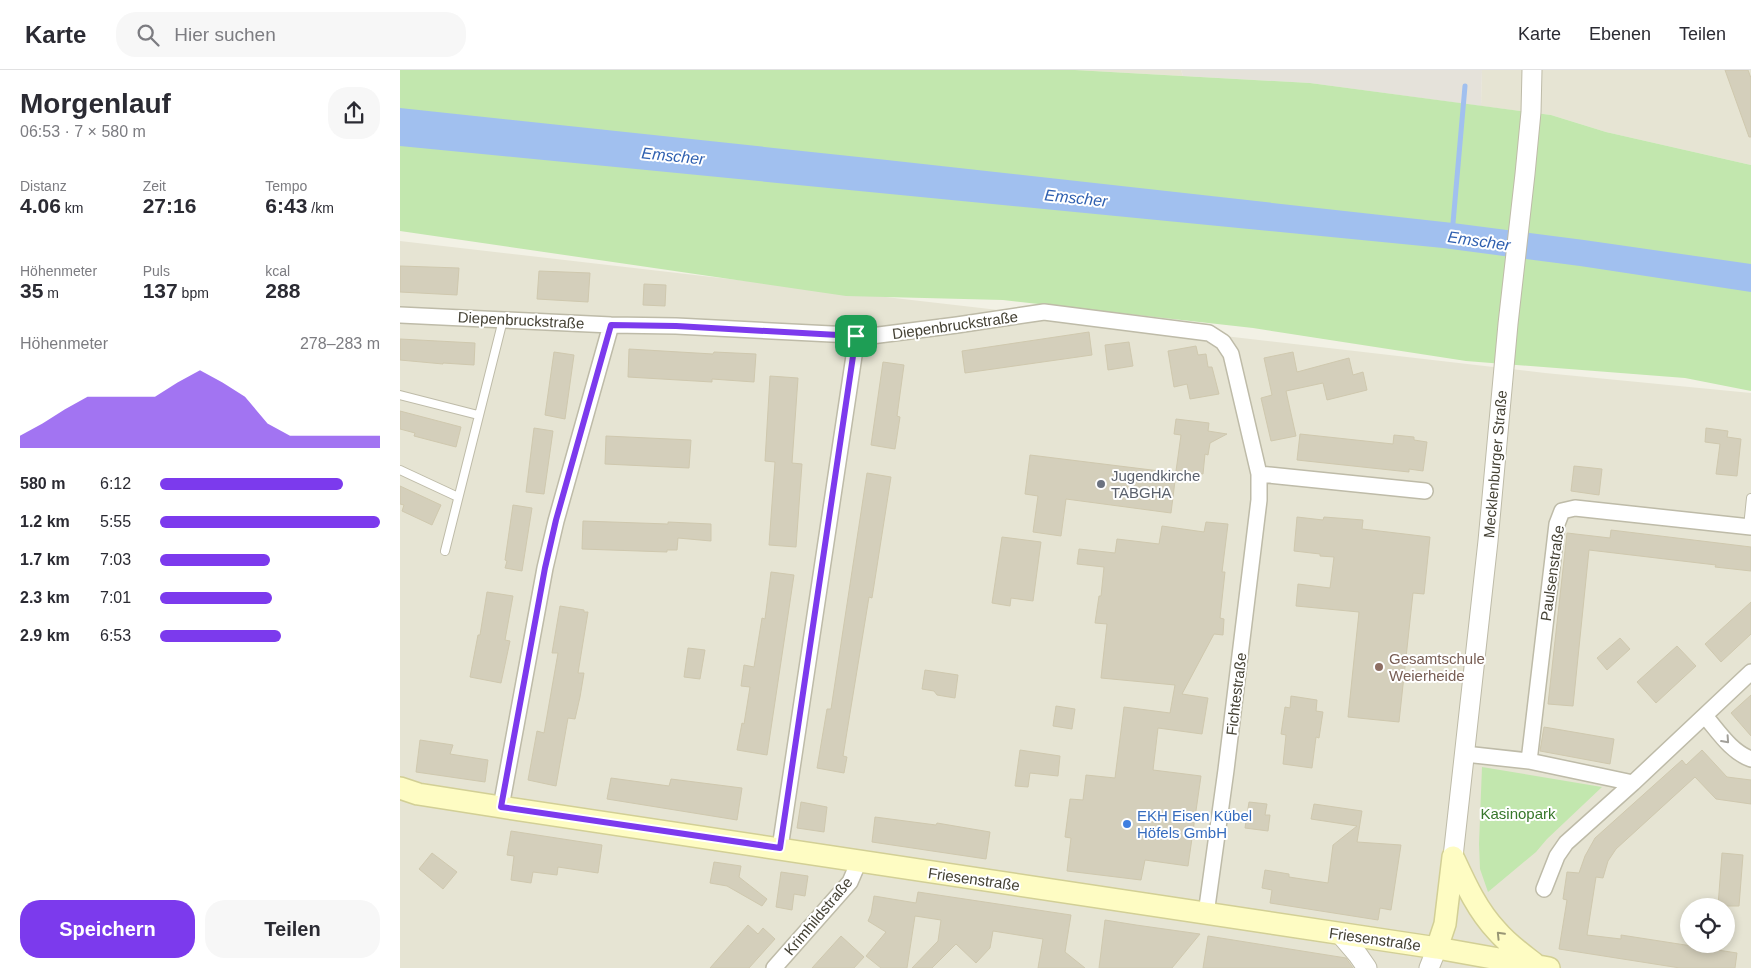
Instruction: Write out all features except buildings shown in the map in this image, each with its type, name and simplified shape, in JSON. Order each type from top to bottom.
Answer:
[{"type":"main road","name":"Friesenstraße","points":[[400,788],[418,794],[1437,948],[1538,967]]},
{"type":"main road","name":"Mecklenburger Straße","points":[[1437,948],[1445,924],[1453,857]]},
{"type":"main road","points":[[1453,857],[1482,912],[1510,945],[1538,967]]},
{"type":"street","name":"Mecklenburger Straße","points":[[1453,857],[1488,541],[1509,314],[1525,174],[1532,70]]},
{"type":"street","name":"Diepenbruckstraße","points":[[400,315],[871,336],[947,327],[1044,312],[1209,334]]},
{"type":"street","points":[[501,807],[545,568],[556,520],[611,325]]},
{"type":"street","name":"Fichtestraße","points":[[1206,914],[1257,525],[1259,474],[1232,354],[1223,342],[1209,334]]},
{"type":"street","points":[[780,848],[856,336]]},
{"type":"street","points":[[1259,474],[1425,491]]},
{"type":"street","name":"Paulsenstraße","points":[[1529,761],[1557,524],[1562,511],[1575,508],[1749,527]]},
{"type":"street","points":[[1544,889],[1557,856],[1566,843],[1633,784],[1751,672]]},
{"type":"street","points":[[1704,716],[1734,749],[1741,755],[1751,759]]},
{"type":"street","points":[[1465,754],[1529,761],[1633,784]]},
{"type":"street","name":"Krimhildstraße","points":[[774,968],[850,882],[859,861]]},
{"type":"street","points":[[1340,934],[1358,955],[1366,968]]},
{"type":"street","points":[[1429,968],[1437,948]]},
{"type":"lane","points":[[445,551],[503,320]]},
{"type":"lane","points":[[400,395],[478,415]]},
{"type":"lane","points":[[400,470],[458,497]]},
{"type":"lane","name":"Paulsenstraße","points":[[1749,527],[1751,498]]},
{"type":"shaded area","points":[[1075,70],[1181,70],[1183,76]]},
{"type":"shaded area","points":[[1181,70],[1482,70],[1481,106],[1310,83],[1183,76]]},
{"type":"shaded area","points":[[1482,70],[1751,70],[1751,165],[1606,132],[1551,115],[1481,106]]},
{"type":"shaded area","points":[[400,241],[1545,373],[1751,393],[1751,968],[400,968]]},
{"type":"green space","points":[[400,70],[1075,70],[1310,83],[1551,115],[1606,132],[1751,165],[1751,391],[1685,378],[1466,361],[1253,328],[1003,300],[846,296],[400,231]]},
{"type":"green space","name":"Kasinopark","points":[[1482,767],[1602,787],[1547,839],[1536,852],[1488,892],[1480,869]]},
{"type":"water","name":"Emscher","points":[[400,108],[1453,223],[1584,240],[1751,264],[1751,292],[1580,266],[1443,248],[400,146]]},
{"type":"waterway","name":"Emscher","points":[[1453,223],[1465,86]]},
{"type":"place","name":"Jugendkirche TABGHA","points":[[1101,484]]},
{"type":"place","name":"Gesamtschule Weierheide","points":[[1379,667]]},
{"type":"place","name":"EKH Eisen Kübel Höfels GmbH","points":[[1127,824]]},
{"type":"route","points":[[611,325],[676,326],[856,336],[780,848],[501,807],[545,568],[556,520],[611,325]]}]
